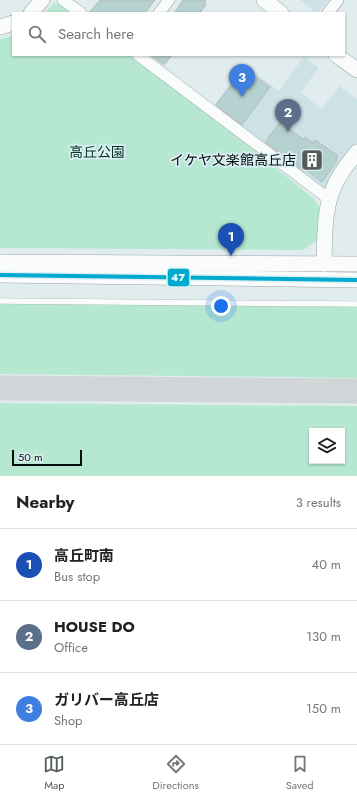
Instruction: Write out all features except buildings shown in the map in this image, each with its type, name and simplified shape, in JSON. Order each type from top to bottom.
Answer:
[{"type":"street","points":[[32,12],[42,0]]},
{"type":"street","points":[[63,0],[80,12]]},
{"type":"street","points":[[160,12],[169,0]]},
{"type":"street","points":[[264,0],[280,12]]},
{"type":"street","points":[[329,12],[338,0]]},
{"type":"street","points":[[0,27],[12,24]]},
{"type":"street","points":[[139,56],[329,199]]},
{"type":"street","points":[[337,56],[357,70]]},
{"type":"street","points":[[324,264],[326,217],[329,199],[339,176],[357,152]]},
{"type":"street","points":[[0,262],[357,264]]},
{"type":"street","points":[[0,275],[357,280]]},
{"type":"lane","points":[[0,301],[357,304]]},
{"type":"shaded area","points":[[300,0],[329,0],[319,12],[315,12]]},
{"type":"shaded area","points":[[304,56],[319,68],[301,92],[321,109],[340,86],[357,99],[357,146],[328,198],[212,108],[244,65],[279,91]]},
{"type":"green space","points":[[54,3],[65,7],[72,12],[46,12]]},
{"type":"green space","name":"高丘公園","points":[[12,36],[12,56],[130,56],[252,149],[313,198],[321,209],[318,240],[303,250],[0,248],[0,39]]},
{"type":"green space","points":[[0,303],[357,306],[357,378],[0,374]]},
{"type":"green space","points":[[0,403],[357,406],[357,476],[0,476]]},
{"type":"taxiway","points":[[0,388],[357,391]]},
{"type":"transit line","name":"47","points":[[0,275],[357,280]]},
{"type":"place","name":"ガリバー高丘店","points":[[242,97]]},
{"type":"place","name":"HOUSE DO","points":[[288,132]]},
{"type":"place","name":"イケヤ文楽館高丘店","points":[[312,160]]},
{"type":"place","name":"高丘町南","points":[[231,256]]}]
